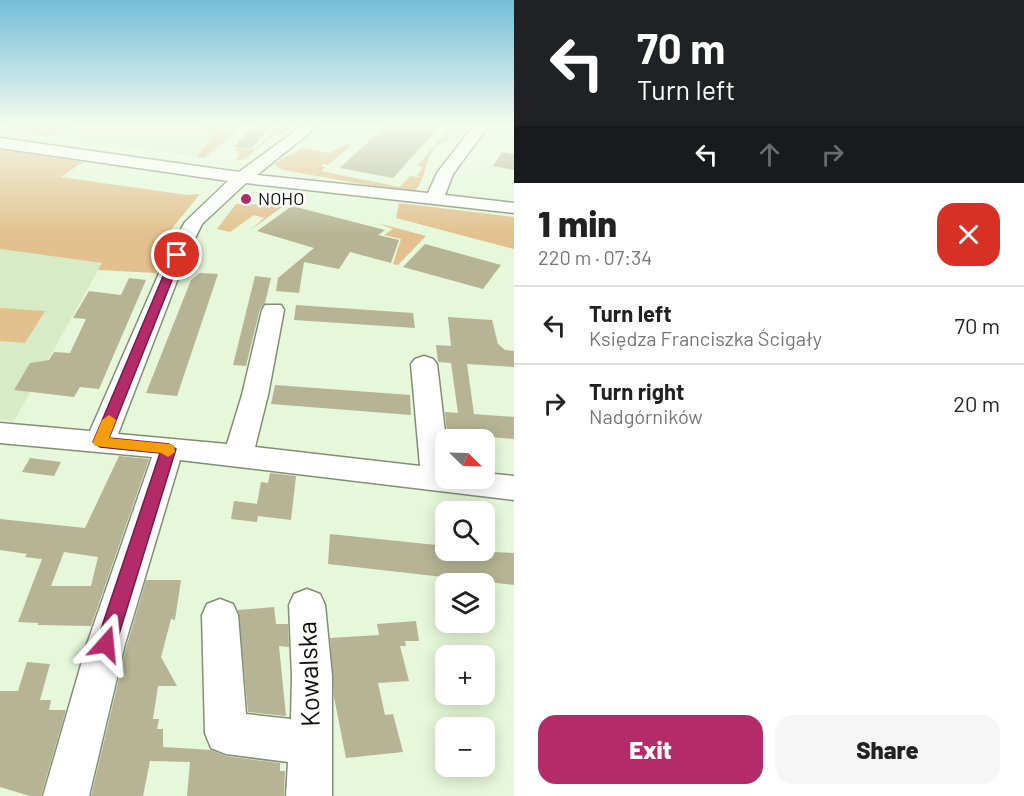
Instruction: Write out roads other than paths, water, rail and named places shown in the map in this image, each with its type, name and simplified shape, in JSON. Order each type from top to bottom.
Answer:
[{"type":"street","points":[[139,162],[349,185],[434,200],[514,208]]},
{"type":"street","points":[[172,162],[246,174]]},
{"type":"street","points":[[100,442],[189,231],[207,207],[262,162]]},
{"type":"street","points":[[434,200],[445,172],[453,162]]},
{"type":"street","points":[[238,455],[255,395],[273,310]]},
{"type":"street","points":[[424,364],[435,468]]},
{"type":"street","points":[[0,433],[238,455],[435,478]]},
{"type":"street","points":[[66,796],[106,644],[169,449]]},
{"type":"street","points":[[495,486],[514,488]]},
{"type":"street","name":"Kowalska","points":[[307,605],[312,676],[309,796]]},
{"type":"street","name":"Kowalska","points":[[220,615],[226,733],[232,736],[310,743]]},
{"type":"place","name":"NOHO","points":[[246,199]]}]
